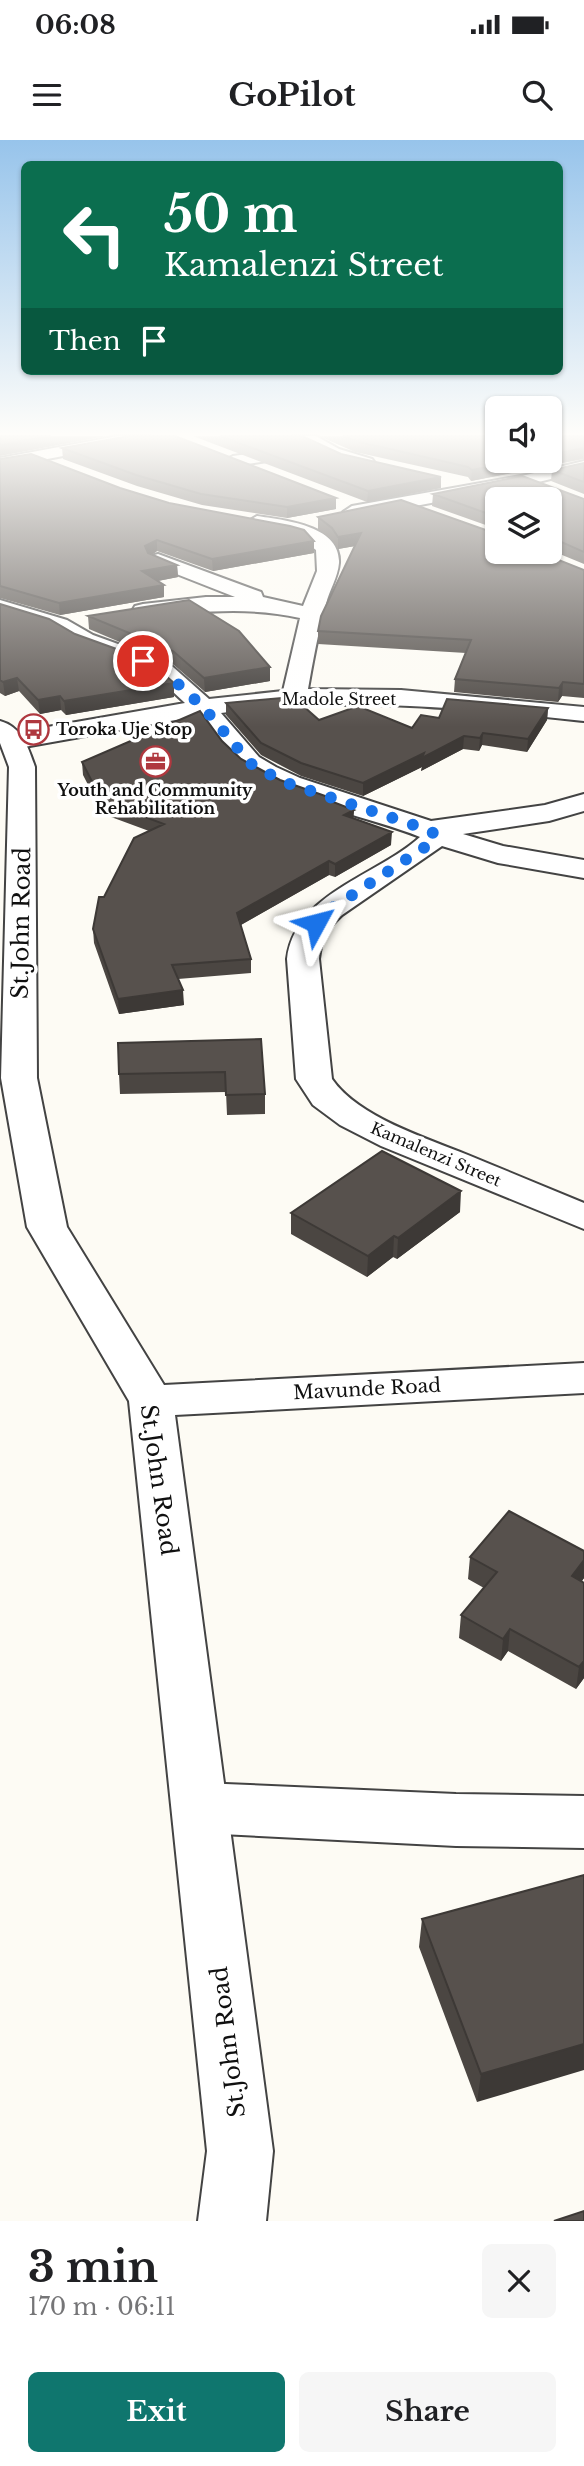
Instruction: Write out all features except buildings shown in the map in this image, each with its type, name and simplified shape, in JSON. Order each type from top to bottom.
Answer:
[{"type":"street","points":[[294,697],[311,614],[328,565],[327,550],[315,538],[303,533]]},
{"type":"street","points":[[158,560],[268,604],[311,614]]},
{"type":"street","points":[[125,613],[206,604],[268,604]]},
{"type":"street","points":[[0,607],[59,625],[85,640],[165,672],[204,708],[250,763],[290,784],[584,886]]},
{"type":"street","points":[[59,625],[84,620]]},
{"type":"street","name":"Madole Street","points":[[7,735],[294,697],[419,700],[584,714]]},
{"type":"street","name":"St.John Road","points":[[7,735],[22,767],[23,788],[19,1078],[47,1227],[151,1401],[240,2151],[232,2221]]},
{"type":"street","points":[[432,832],[549,813],[584,802]]},
{"type":"street","name":"Kamalenzi Street","points":[[432,832],[428,845],[331,909],[316,923],[305,941],[303,958],[314,1079],[326,1097],[363,1123],[584,1217]]},
{"type":"street","points":[[498,854],[584,869]]},
{"type":"street","name":"Mavunde Road","points":[[151,1401],[584,1378]]},
{"type":"street","points":[[201,1808],[456,1820],[584,1822]]},
{"type":"place","name":"Toroka Uje Stop","points":[[33,729]]},
{"type":"place","name":"Youth and Community Rehabilitation","points":[[155,761]]},
{"type":"route","points":[[143,661],[165,672],[204,708],[250,763],[290,784],[429,830],[436,835],[428,845],[331,909],[316,923]]}]
